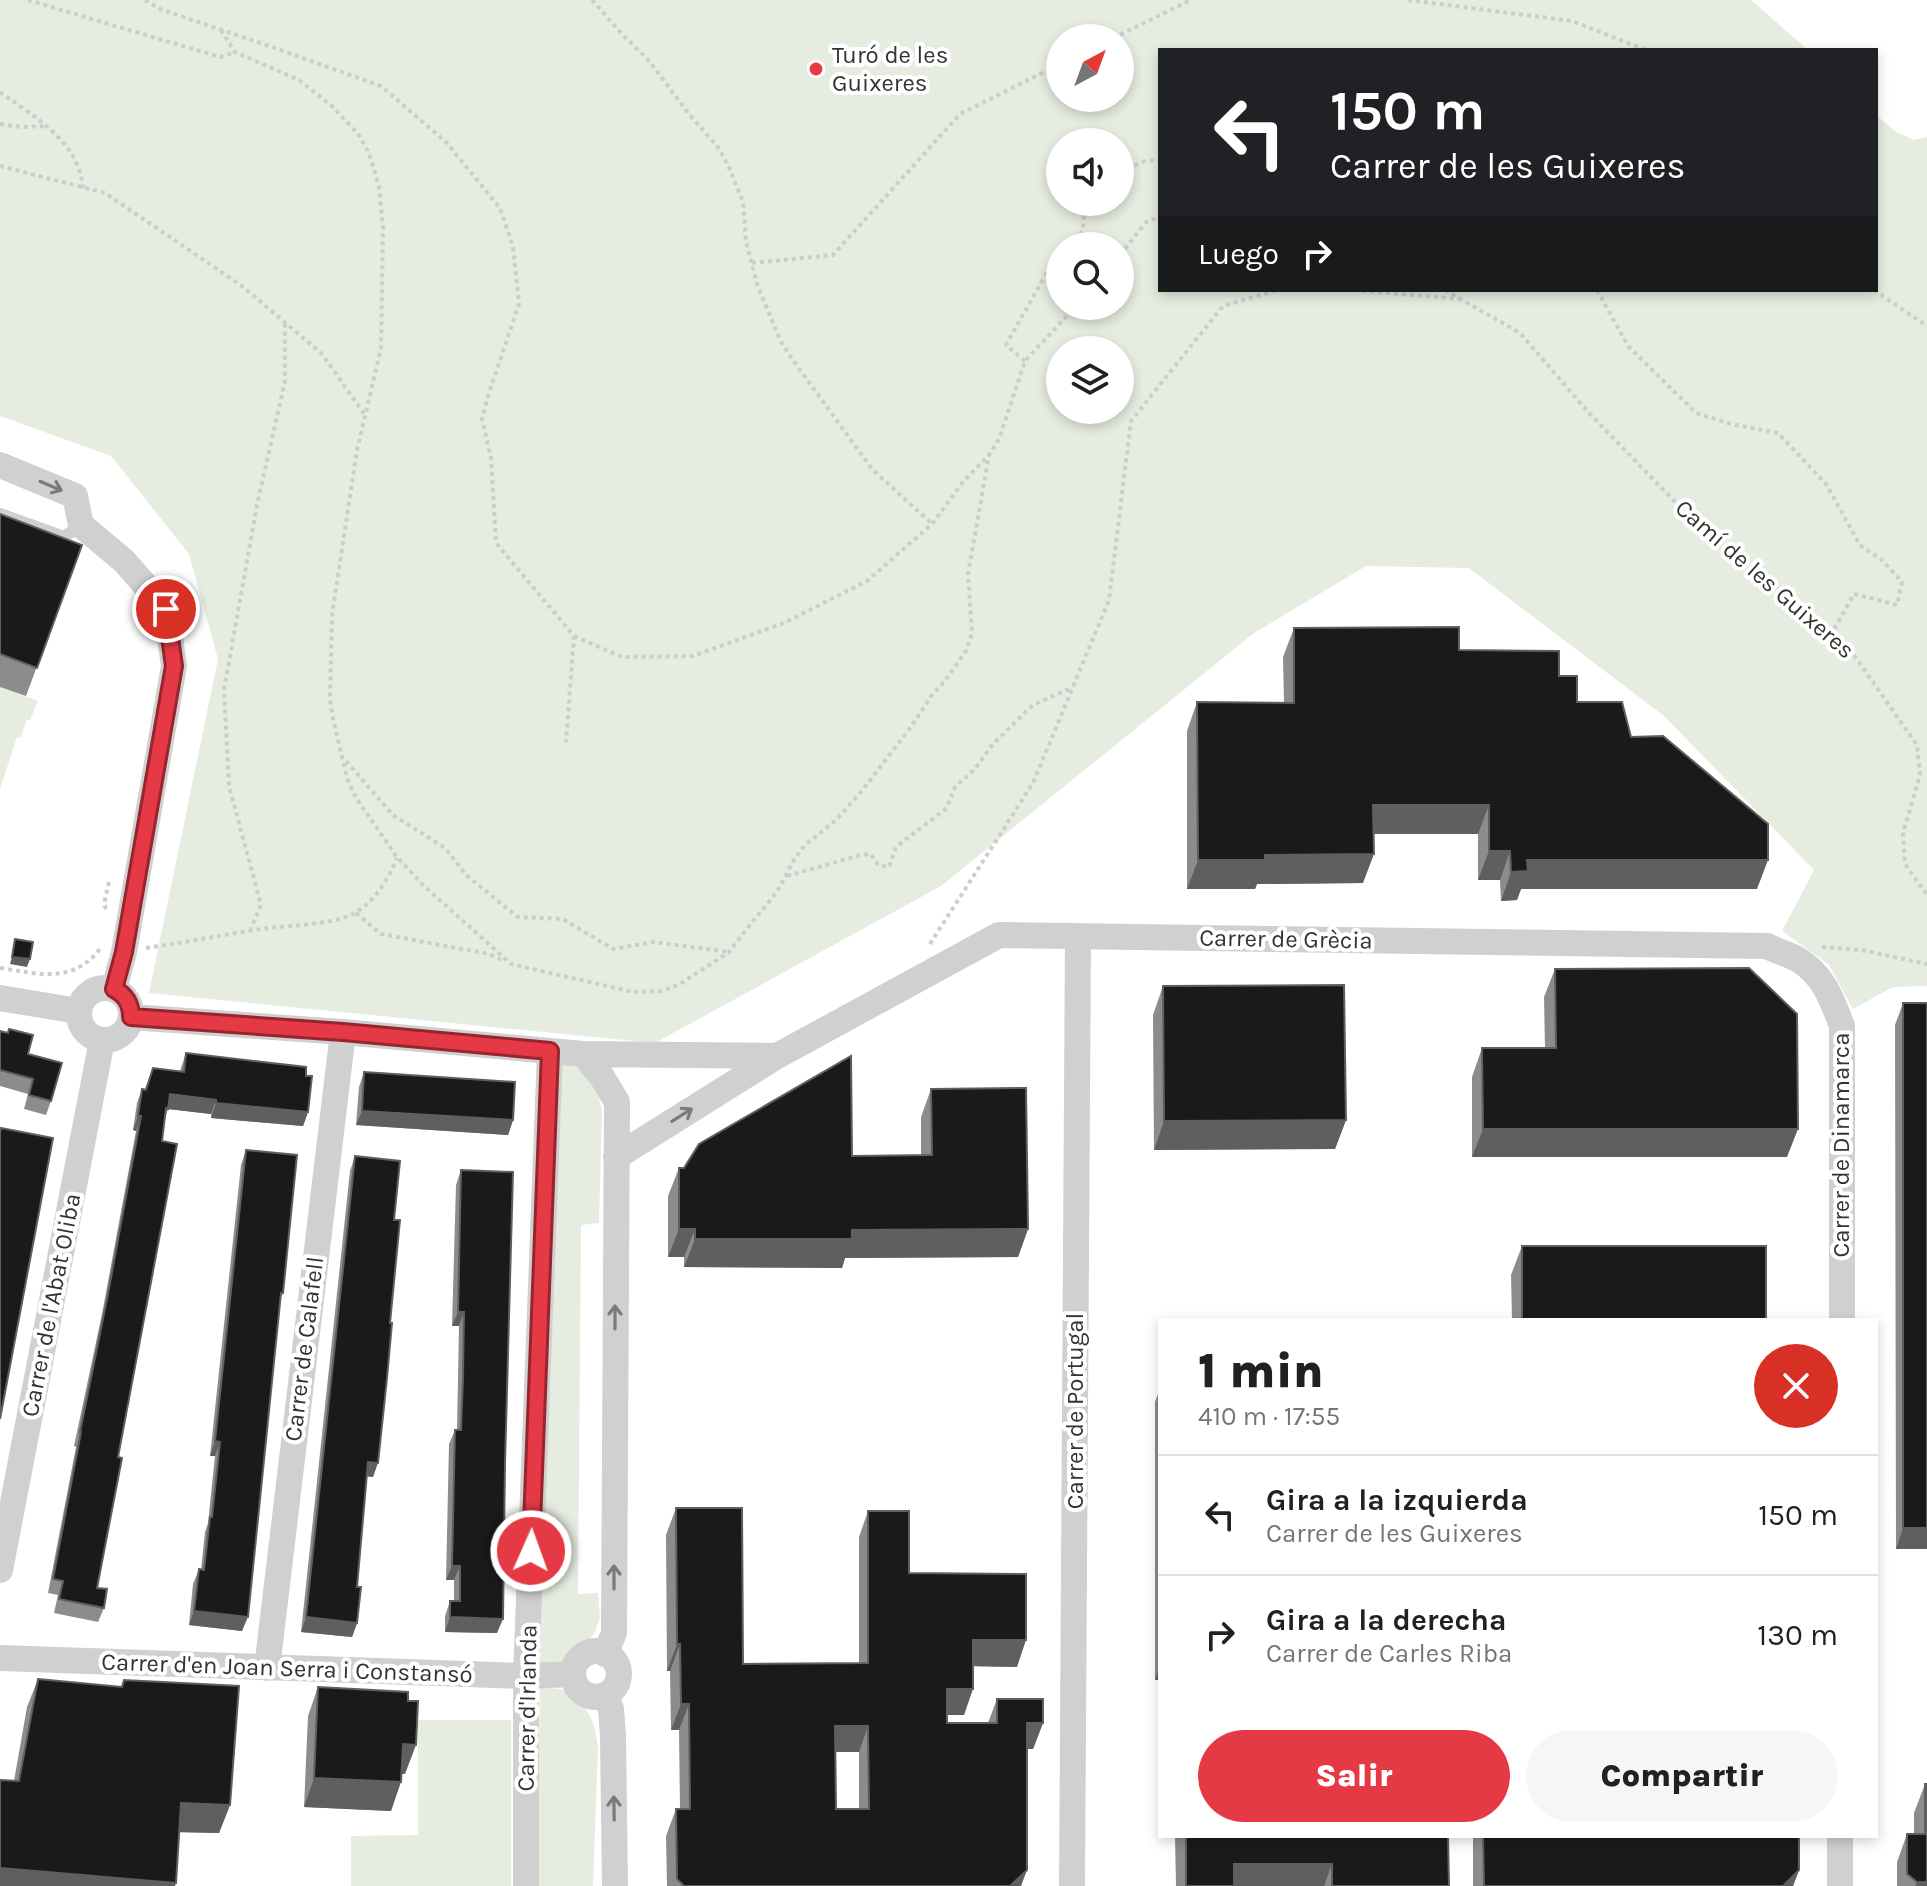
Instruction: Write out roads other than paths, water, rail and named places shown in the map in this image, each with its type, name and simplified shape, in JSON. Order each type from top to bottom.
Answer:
[{"type":"street","points":[[0,465],[75,496],[81,525],[124,561],[166,609],[174,666],[114,946],[114,989]]},
{"type":"street","name":"Carrer de Grècia","points":[[616,1157],[777,1056],[999,935],[1767,946],[1798,960],[1817,976]]},
{"type":"street","name":"Carrer de Portugal","points":[[1072,1886],[1078,936]]},
{"type":"street","name":"Carrer de Dinamarca","points":[[1817,976],[1831,995],[1842,1026],[1842,1318]]},
{"type":"street","points":[[104,987],[114,989],[128,1001],[131,1017],[127,1029],[112,1039],[93,1037],[83,1029],[79,1018],[81,1002],[89,992],[104,987]]},
{"type":"street","points":[[0,998],[78,1011]]},
{"type":"street","name":"Carrer de Grècia","points":[[131,1017],[583,1054],[777,1056]]},
{"type":"street","name":"Carrer de Calafell","points":[[267,1668],[343,1032]]},
{"type":"street","name":"Carrer de l'Abat Oliba","points":[[0,1570],[102,1040]]},
{"type":"street","name":"Carrer d'Irlanda","points":[[526,1886],[526,1676],[550,1051]]},
{"type":"street","points":[[583,1054],[617,1102],[614,1633],[605,1654]]},
{"type":"street","points":[[596,1651],[605,1654],[615,1661],[619,1673],[616,1686],[605,1695],[592,1697],[576,1686],[573,1674],[577,1662],[584,1655],[596,1651]]},
{"type":"street","name":"Carrer d'en Joan Serra i Constansó","points":[[0,1658],[526,1676],[573,1674]]},
{"type":"street","points":[[605,1695],[611,1709],[613,1736],[615,1886]]},
{"type":"street","points":[[1840,1838],[1840,1886]]},
{"type":"lane","points":[[0,514],[64,537],[81,525]]},
{"type":"place","name":"Turó de les Guixeres","points":[[816,69]]}]
